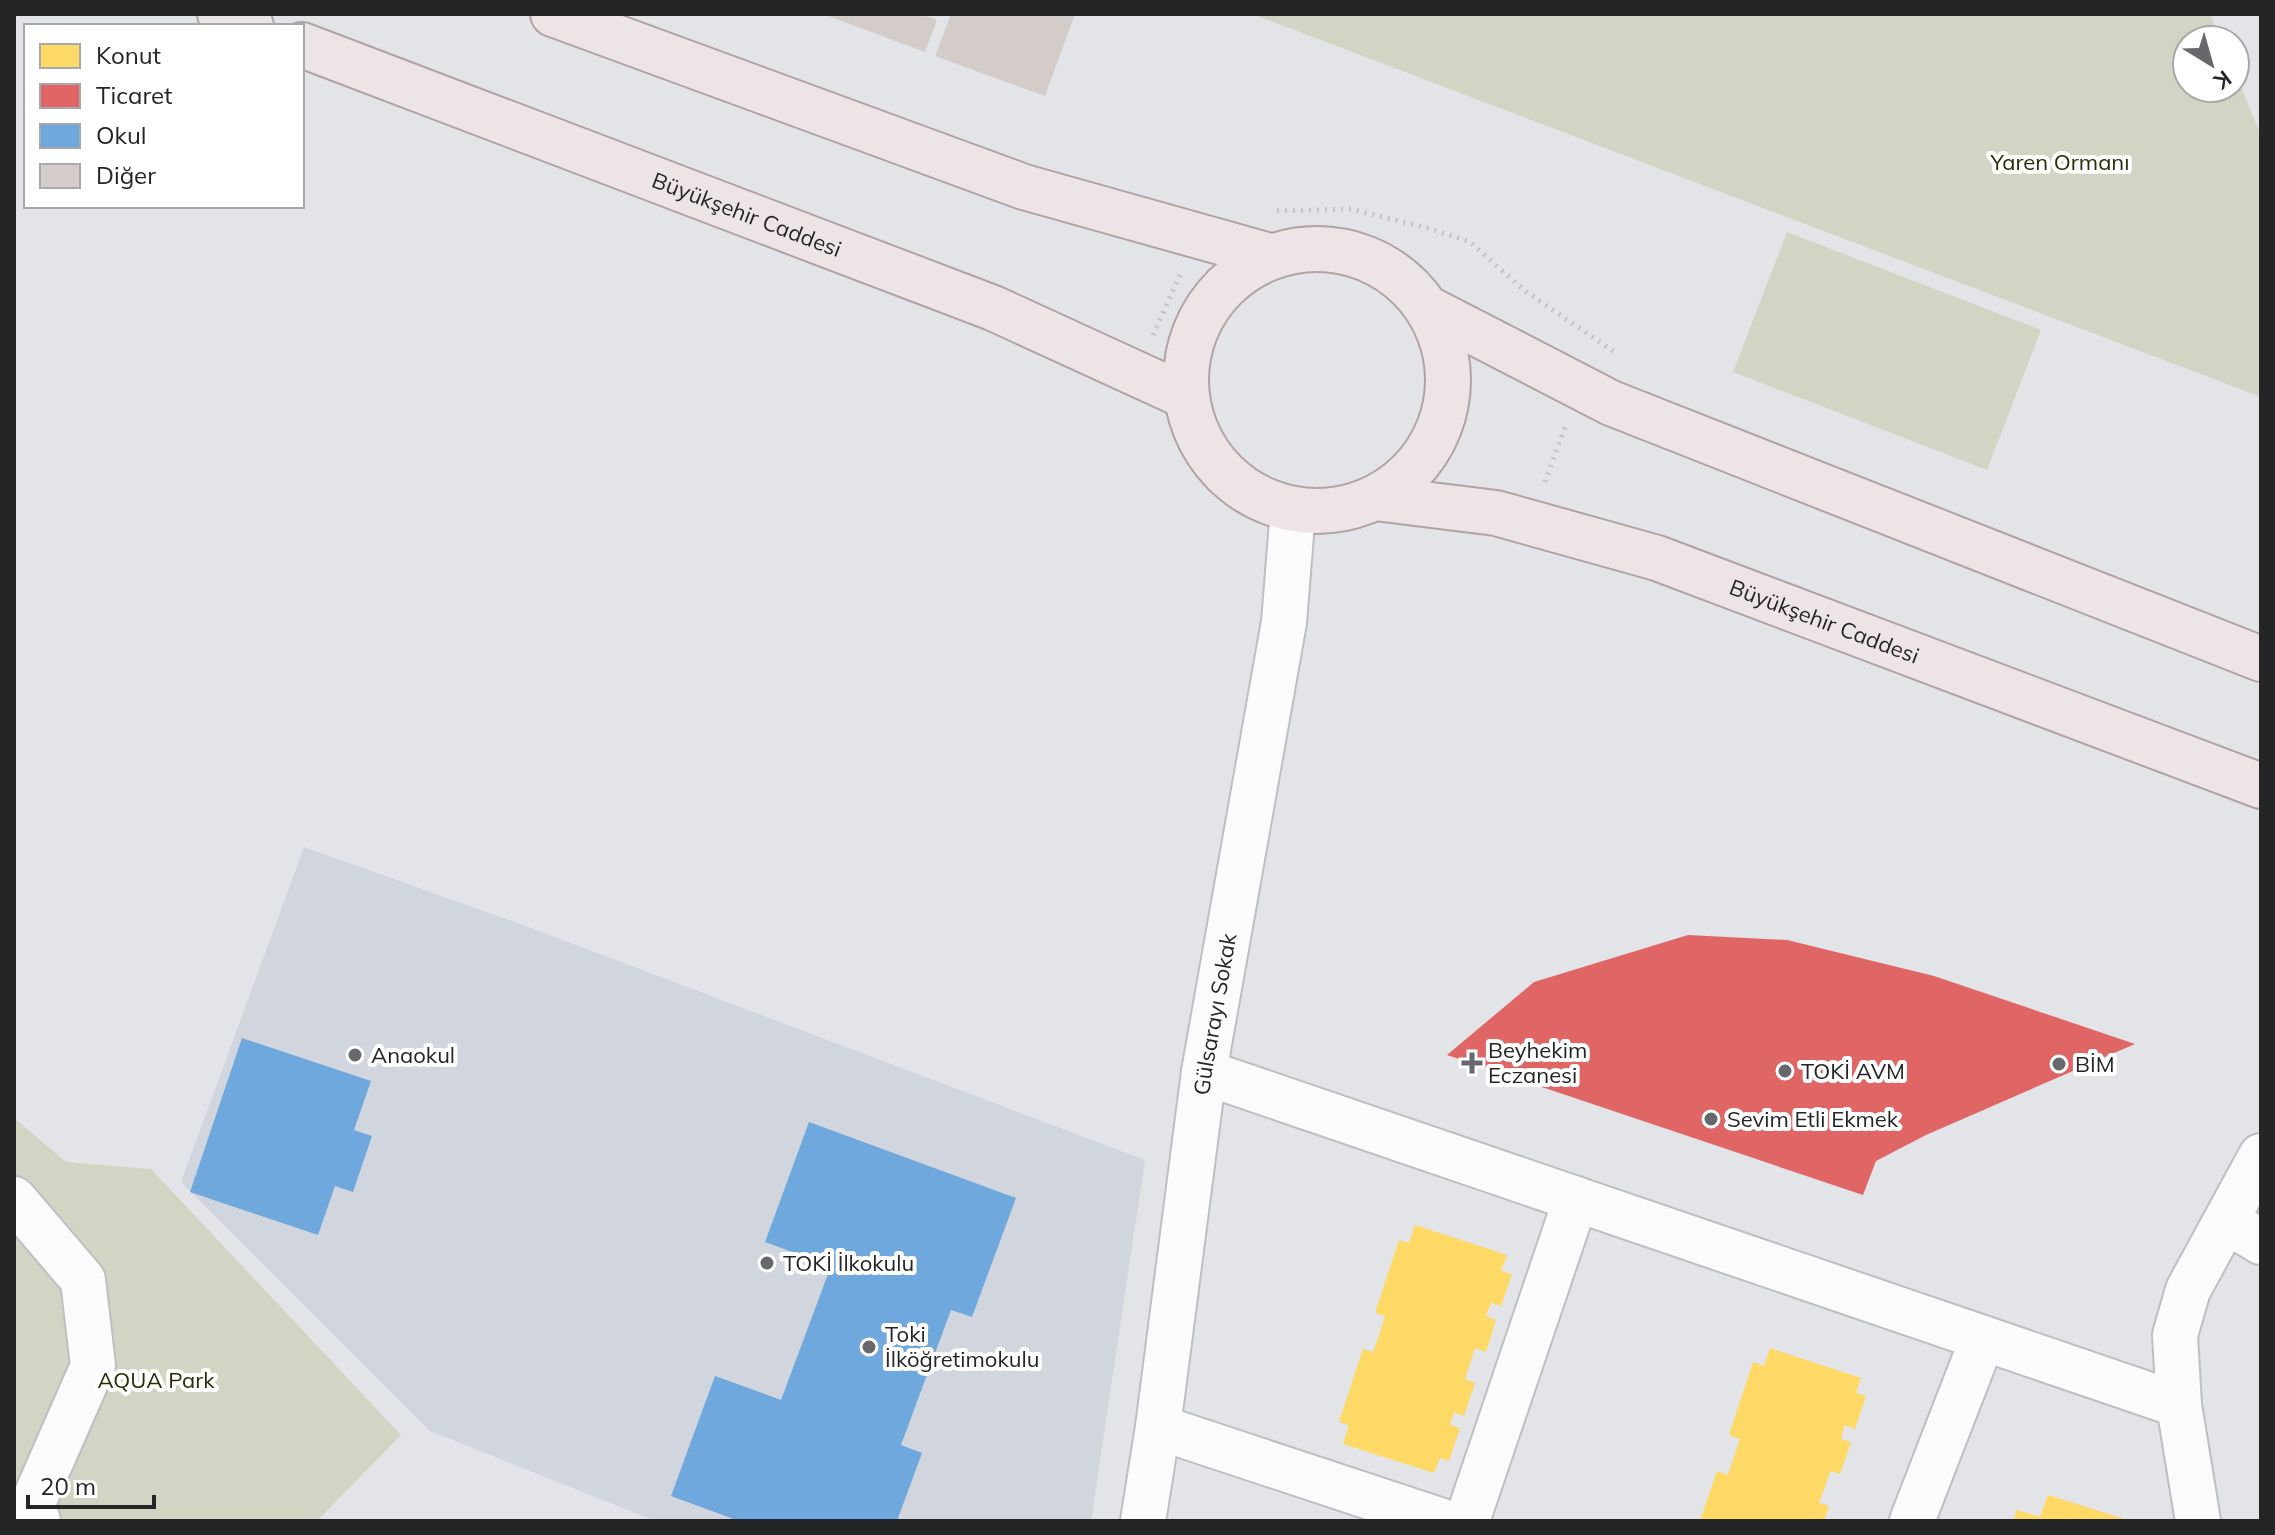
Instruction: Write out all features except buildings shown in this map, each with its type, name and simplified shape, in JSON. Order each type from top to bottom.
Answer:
[{"type":"main road","points":[[220,14],[246,24]]},
{"type":"main road","points":[[553,14],[1024,187],[1270,256]]},
{"type":"main road","name":"Büyükşehir Caddesi","points":[[304,46],[993,308],[1185,396]]},
{"type":"main road","points":[[1429,309],[1446,351],[1448,397],[1435,440],[1410,473],[1375,498],[1335,510],[1293,510],[1254,496],[1220,471],[1197,436],[1185,396],[1187,355],[1201,315],[1230,280],[1270,256],[1314,248],[1359,254],[1398,276],[1429,309],[1611,403],[2261,659]]},
{"type":"main road","name":"Büyükşehir Caddesi","points":[[1375,498],[1496,513],[1657,558],[2261,786]]},
{"type":"street","name":"Gülsarayı Sokak","points":[[1143,1521],[1204,1072],[1284,622],[1293,510]]},
{"type":"street","points":[[1204,1072],[2179,1405]]},
{"type":"street","points":[[2198,1521],[2179,1405],[2175,1335],[2188,1290],[2244,1231],[2261,1156]]},
{"type":"street","points":[[14,1199],[83,1280],[93,1366],[32,1505],[38,1521]]},
{"type":"street","points":[[1467,1521],[1576,1199]]},
{"type":"street","points":[[1912,1521],[1983,1338]]},
{"type":"street","points":[[1158,1427],[1442,1521]]},
{"type":"path","points":[[1137,374],[1196,236]]},
{"type":"shaded area","name":"TOKİ İlkokulu","points":[[304,847],[531,928],[1145,1160],[1091,1521],[655,1521],[430,1431],[181,1182]]},
{"type":"green space","name":"Yaren Ormanı","points":[[1252,14],[2210,14],[2214,24],[2171,24],[2171,104],[2248,104],[2261,135],[2261,397]]},
{"type":"green space","points":[[1787,232],[2041,330],[1987,470],[1733,372]]},
{"type":"green space","name":"AQUA Park","points":[[14,1118],[66,1162],[151,1169],[401,1435],[317,1521],[14,1521]]},
{"type":"place","name":"Anaokul","points":[[355,1055]]},
{"type":"place","name":"Beyhekim Eczanesi","points":[[1472,1063]]},
{"type":"place","name":"BİM","points":[[2059,1064]]},
{"type":"place","name":"TOKİ AVM","points":[[1785,1071]]},
{"type":"place","name":"Sevim Etli Ekmek","points":[[1711,1119]]},
{"type":"place","name":"TOKİ İlkokulu","points":[[767,1263]]},
{"type":"place","name":"Toki İlköğretimokulu","points":[[869,1347]]}]
